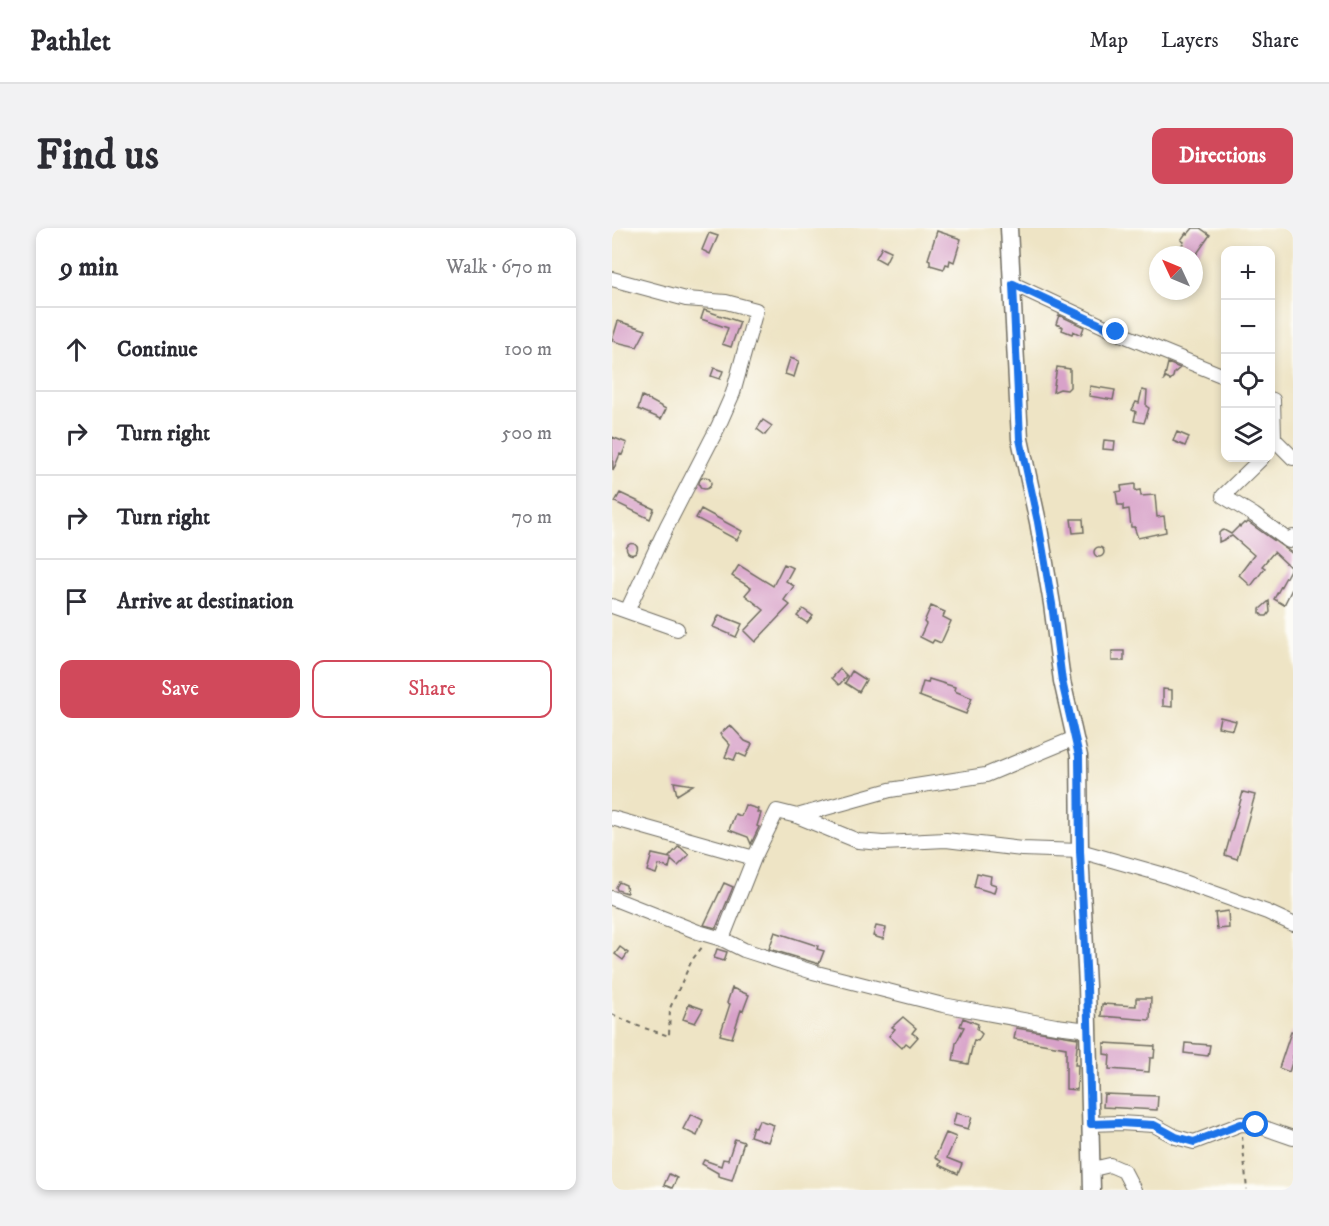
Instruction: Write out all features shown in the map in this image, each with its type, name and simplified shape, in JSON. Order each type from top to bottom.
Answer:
[{"type":"street","points":[[1009,228],[1020,439],[1038,522],[1062,681],[1079,756],[1080,851],[1089,1030],[1092,1190]]},
{"type":"street","points":[[612,279],[686,299],[726,302],[756,310],[732,393],[718,427],[667,526],[627,611]]},
{"type":"street","points":[[1013,284],[1116,332],[1221,374]]},
{"type":"street","points":[[1275,444],[1293,458]]},
{"type":"street","points":[[1258,462],[1223,496],[1254,515],[1288,541],[1293,537]]},
{"type":"street","points":[[612,606],[677,629]]},
{"type":"street","points":[[797,816],[890,790],[986,775],[1075,738]]},
{"type":"street","points":[[716,938],[777,811],[797,816],[858,841],[883,843],[946,840],[1022,849],[1080,851],[1161,874],[1267,912],[1293,924]]},
{"type":"street","points":[[612,818],[754,858]]},
{"type":"street","points":[[612,898],[744,950],[813,972],[933,1003],[1036,1023],[1089,1030]]},
{"type":"street","points":[[1091,1124],[1154,1125],[1176,1137],[1194,1142],[1241,1124],[1256,1125],[1293,1138]]},
{"type":"street","points":[[1093,1169],[1110,1165],[1124,1171],[1134,1190]]},
{"type":"path","points":[[612,1014],[635,1025],[669,1036],[670,1008],[692,960],[716,938]]},
{"type":"path","points":[[1241,1124],[1247,1190]]},
{"type":"building","points":[[1193,228],[1200,228],[1210,235],[1202,246],[1181,246],[1184,242],[1181,240],[1186,233],[1188,234]]},
{"type":"building","points":[[937,231],[961,239],[954,262],[950,260],[949,265],[946,264],[944,269],[930,265],[928,259]]},
{"type":"building","points":[[709,233],[718,236],[710,254],[702,250]]},
{"type":"building","points":[[882,247],[891,251],[885,263],[876,258]]},
{"type":"building","points":[[704,310],[740,322],[731,347],[722,344],[728,328],[701,319]]},
{"type":"building","points":[[1059,315],[1084,327],[1081,335],[1073,331],[1072,334],[1062,330],[1063,327],[1056,324]]},
{"type":"building","points":[[618,321],[646,330],[637,347],[612,341]]},
{"type":"building","points":[[790,358],[799,361],[794,377],[785,374]]},
{"type":"building","points":[[1168,363],[1180,368],[1170,380],[1166,378],[1164,380]]},
{"type":"building","points":[[1057,367],[1070,369],[1070,387],[1067,390],[1060,389],[1053,392]]},
{"type":"building","points":[[714,368],[723,371],[720,379],[711,376]]},
{"type":"building","points":[[1090,386],[1115,390],[1113,400],[1089,396]]},
{"type":"building","points":[[1142,390],[1147,391],[1146,406],[1149,408],[1144,423],[1134,421],[1136,412],[1132,410],[1136,402],[1139,403]]},
{"type":"building","points":[[642,396],[666,409],[661,419],[638,409]]},
{"type":"building","points":[[763,420],[772,426],[765,435],[757,429]]},
{"type":"building","points":[[1177,432],[1189,437],[1185,446],[1173,441]]},
{"type":"building","points":[[612,437],[627,443],[613,471]]},
{"type":"building","points":[[1104,440],[1115,441],[1114,450],[1103,449]]},
{"type":"building","points":[[705,477],[711,483],[705,489],[699,483]]},
{"type":"building","points":[[1135,484],[1135,491],[1140,490],[1141,496],[1155,495],[1157,517],[1164,516],[1166,532],[1138,538],[1134,527],[1131,527],[1129,509],[1123,510],[1123,505],[1118,505],[1116,492],[1122,491],[1121,486]]},
{"type":"building","points":[[620,493],[654,509],[650,519],[615,502]]},
{"type":"building","points":[[701,509],[742,531],[737,540],[696,518]]},
{"type":"building","points":[[1071,519],[1083,519],[1084,532],[1073,533]]},
{"type":"building","points":[[1248,522],[1293,554],[1293,587],[1284,605],[1274,599],[1291,568],[1274,552],[1262,566],[1265,568],[1251,586],[1239,575],[1254,555],[1232,536],[1219,542],[1221,531],[1224,530],[1231,534],[1239,526]]},
{"type":"building","points":[[632,543],[638,549],[632,555],[626,549]]},
{"type":"building","points":[[1099,547],[1103,548],[1103,556],[1099,557],[1095,556],[1094,552],[1095,548]]},
{"type":"building","points":[[784,564],[793,568],[786,581],[794,586],[784,600],[790,605],[755,642],[744,631],[764,610],[745,595],[751,588],[732,576],[739,565],[773,586]]},
{"type":"building","points":[[1269,601],[1270,612],[1267,616],[1263,616],[1260,609]]},
{"type":"building","points":[[931,606],[945,612],[943,617],[951,621],[941,643],[934,640],[932,643],[920,637]]},
{"type":"building","points":[[803,609],[813,616],[807,623],[797,616]]},
{"type":"building","points":[[719,615],[742,624],[736,637],[713,627]]},
{"type":"building","points":[[1112,651],[1124,651],[1124,661],[1112,661]]},
{"type":"building","points":[[840,669],[847,676],[839,685],[832,678]]},
{"type":"building","points":[[852,671],[866,680],[859,692],[845,683]]},
{"type":"building","points":[[929,679],[955,687],[954,690],[957,692],[972,698],[966,714],[919,696],[923,682],[928,683]]},
{"type":"building","points":[[1163,689],[1172,690],[1172,707],[1163,706]]},
{"type":"building","points":[[1220,717],[1236,721],[1233,730],[1218,727]]},
{"type":"building","points":[[730,725],[745,741],[752,744],[746,757],[737,753],[734,760],[725,757],[730,745],[720,734]]},
{"type":"building","points":[[674,782],[693,785],[677,795]]},
{"type":"building","points":[[1243,792],[1255,795],[1237,859],[1225,855]]},
{"type":"building","points":[[745,805],[758,809],[757,812],[761,813],[757,826],[759,827],[751,844],[748,837],[729,830],[735,814],[741,816]]},
{"type":"building","points":[[679,846],[689,855],[678,866],[671,860],[669,868],[659,865],[656,874],[647,871],[652,854],[670,858]]},
{"type":"building","points":[[977,873],[991,876],[990,883],[996,885],[994,893],[974,887]]},
{"type":"building","points":[[619,882],[626,885],[627,893],[617,890]]},
{"type":"building","points":[[724,883],[733,887],[716,928],[704,925]]},
{"type":"building","points":[[1228,911],[1229,928],[1217,929],[1215,913]]},
{"type":"building","points":[[876,926],[886,928],[883,939],[873,936]]},
{"type":"building","points":[[775,932],[818,946],[817,949],[824,951],[819,964],[769,949]]},
{"type":"building","points":[[620,947],[628,953],[623,960],[615,954]]},
{"type":"building","points":[[717,949],[727,952],[724,961],[714,958]]},
{"type":"building","points":[[732,988],[749,995],[743,1011],[741,1010],[732,1038],[720,1035],[730,1004],[727,1003]]},
{"type":"building","points":[[1136,998],[1151,998],[1150,1020],[1101,1016],[1102,1004],[1136,1006]]},
{"type":"building","points":[[689,1004],[703,1009],[695,1023],[683,1019]]},
{"type":"building","points":[[903,1017],[916,1028],[912,1033],[918,1037],[910,1046],[906,1043],[902,1048],[889,1036],[895,1029],[892,1027]]},
{"type":"building","points":[[963,1018],[978,1024],[977,1029],[982,1034],[978,1041],[974,1040],[968,1064],[953,1061],[956,1043],[964,1027],[960,1026]]},
{"type":"building","points":[[1016,1028],[1078,1038],[1075,1065],[1078,1065],[1077,1090],[1066,1089],[1066,1048],[1014,1039]]},
{"type":"building","points":[[1291,1032],[1293,1032],[1293,1060],[1289,1072],[1279,1068]]},
{"type":"building","points":[[1104,1043],[1155,1046],[1154,1058],[1150,1058],[1149,1072],[1109,1069],[1110,1055],[1104,1054]]},
{"type":"building","points":[[1185,1043],[1210,1045],[1208,1056],[1184,1053]]},
{"type":"building","points":[[1104,1094],[1158,1096],[1157,1110],[1103,1107]]},
{"type":"building","points":[[956,1113],[972,1117],[968,1129],[953,1125]]},
{"type":"building","points":[[691,1114],[703,1120],[697,1136],[683,1129]]},
{"type":"building","points":[[759,1120],[774,1125],[768,1142],[750,1136],[753,1126],[756,1128]]},
{"type":"building","points":[[946,1133],[956,1137],[947,1158],[962,1164],[958,1174],[939,1165],[941,1161],[935,1158]]},
{"type":"building","points":[[735,1139],[744,1142],[732,1180],[718,1176],[718,1173],[702,1164],[704,1160],[721,1166],[723,1159],[728,1160]]},
{"type":"building","points":[[669,1174],[677,1178],[672,1188],[664,1185]]},
{"type":"route","points":[[1116,332],[1013,284],[1020,439],[1038,522],[1062,681],[1079,756],[1080,851],[1091,1124],[1154,1125],[1176,1137],[1194,1142],[1241,1124],[1256,1125]]}]
